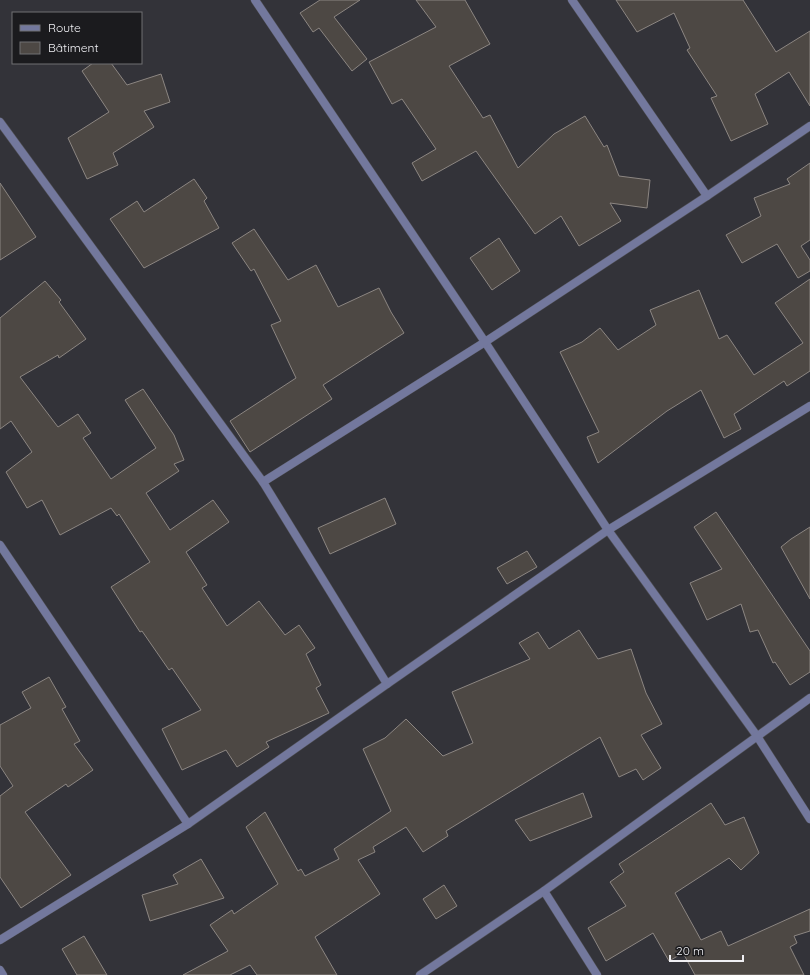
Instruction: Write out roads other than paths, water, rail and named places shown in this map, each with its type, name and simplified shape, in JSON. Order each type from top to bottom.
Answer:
[{"type":"street","points":[[255,0],[485,342],[608,530],[757,736],[810,819]]},
{"type":"street","points":[[572,0],[708,196]]},
{"type":"street","points":[[0,122],[263,482],[387,684]]},
{"type":"street","points":[[263,482],[485,342],[708,196],[810,126]]},
{"type":"street","points":[[0,940],[188,824],[608,530],[810,406]]},
{"type":"street","points":[[0,545],[188,824]]},
{"type":"street","points":[[420,975],[544,891],[810,698]]},
{"type":"street","points":[[544,891],[597,975]]},
{"type":"street","points":[[0,970],[3,975]]}]
